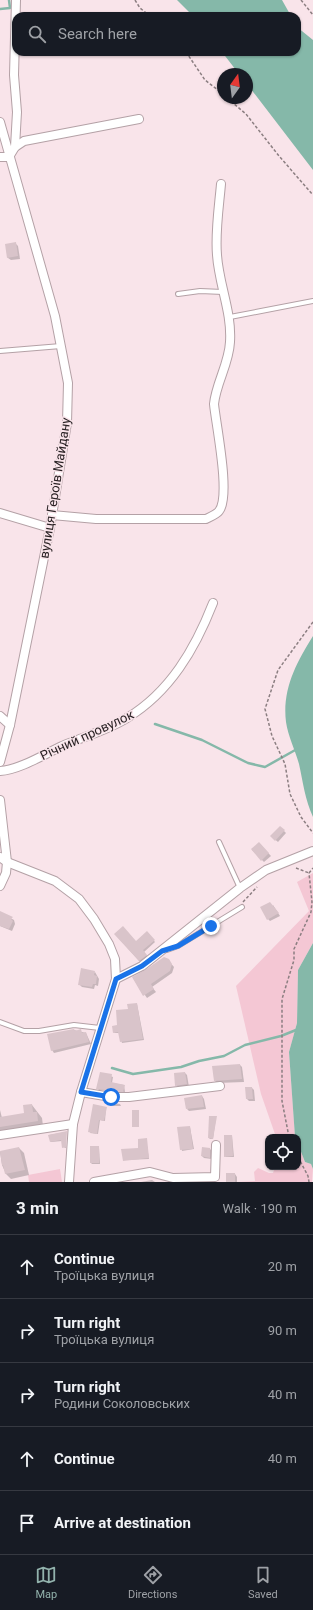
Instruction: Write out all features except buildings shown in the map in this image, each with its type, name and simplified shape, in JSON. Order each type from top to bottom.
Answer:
[{"type":"street","points":[[16,0],[16,12]]},
{"type":"street","points":[[15,56],[14,75],[17,112],[15,147]]},
{"type":"street","points":[[0,157],[9,156],[15,147],[24,141],[139,119]]},
{"type":"street","name":"вулиця Героїв Майдану","points":[[0,122],[55,316],[68,383],[67,423],[50,528],[10,724],[0,762]]},
{"type":"street","points":[[52,515],[96,519],[206,519],[219,512],[224,501],[225,486],[214,396],[229,355],[230,317],[223,292],[217,254],[221,184]]},
{"type":"street","points":[[0,513],[50,528]]},
{"type":"street","name":"Річний провулок","points":[[0,771],[6,771],[34,760],[126,719],[143,707],[182,666],[204,626],[213,603]]},
{"type":"street","points":[[0,716],[10,724]]},
{"type":"street","points":[[0,800],[3,859],[6,873],[0,886]]},
{"type":"street","points":[[116,979],[142,966],[240,888],[266,870],[313,851]]},
{"type":"street","points":[[3,859],[55,881],[79,899],[94,919],[109,944],[114,958],[116,979],[81,1092],[73,1124],[69,1182]]},
{"type":"street","points":[[81,1092],[111,1097],[129,1097],[220,1086]]},
{"type":"street","points":[[0,1135],[73,1124]]},
{"type":"street","points":[[94,1182],[150,1172],[173,1178],[215,1178],[216,1145]]},
{"type":"lane","points":[[178,294],[200,291],[223,292]]},
{"type":"lane","points":[[230,317],[313,301]]},
{"type":"lane","points":[[0,351],[61,346]]},
{"type":"lane","points":[[219,842],[240,888]]},
{"type":"lane","points":[[162,951],[178,946],[242,907]]},
{"type":"lane","points":[[0,1022],[24,1031],[39,1031],[74,1025],[100,1028]]},
{"type":"path","points":[[135,0],[140,8],[145,12]]},
{"type":"path","points":[[301,0],[313,15]]},
{"type":"path","points":[[189,56],[205,80],[217,89]]},
{"type":"path","points":[[234,104],[246,114],[279,156],[313,195]]},
{"type":"path","points":[[313,622],[278,670],[265,709],[272,736],[285,764],[290,794],[302,817],[313,833]]},
{"type":"path","points":[[297,868],[309,872]]},
{"type":"path","points":[[309,872],[313,868]]},
{"type":"path","points":[[288,1134],[282,1101],[282,999],[294,960],[294,949],[311,912],[312,902],[309,872]]},
{"type":"path","points":[[242,907],[243,902],[258,887]]},
{"type":"path","points":[[301,1163],[308,1176],[309,1182]]},
{"type":"shaded area","points":[[177,0],[282,0],[289,12],[189,12]]},
{"type":"shaded area","points":[[301,30],[313,40],[313,170],[253,92],[253,68],[234,68],[225,56],[301,56]]},
{"type":"shaded area","points":[[313,636],[313,817],[306,798],[299,764],[288,732],[285,710],[288,688],[292,677],[301,656]]},
{"type":"shaded area","points":[[313,873],[313,943],[298,970],[297,1023],[289,1052],[295,1134],[275,1134],[261,1094],[236,986],[309,911],[297,882]]},
{"type":"shaded area","points":[[313,943],[313,1169],[311,1164],[305,1162],[301,1152],[301,1134],[295,1134],[289,1052],[297,1023],[298,970]]},
{"type":"shaded area","points":[[301,1152],[305,1162],[311,1164],[313,1169],[312,1182],[236,1182],[255,1181],[254,1172],[258,1168],[269,1173],[273,1173],[274,1170],[301,1170]]},
{"type":"shaded area","points":[[60,1169],[62,1182],[29,1182],[28,1175]]},
{"type":"waterway","points":[[0,9],[10,8],[9,0]]},
{"type":"waterway","points":[[155,724],[202,740],[248,763],[265,767],[297,749]]},
{"type":"waterway","points":[[112,1068],[133,1074],[181,1067],[199,1061],[224,1056],[245,1045],[281,1036],[296,1030]]},
{"type":"route","points":[[111,1097],[81,1092],[116,979],[142,966],[162,951],[178,946],[211,926]]}]
